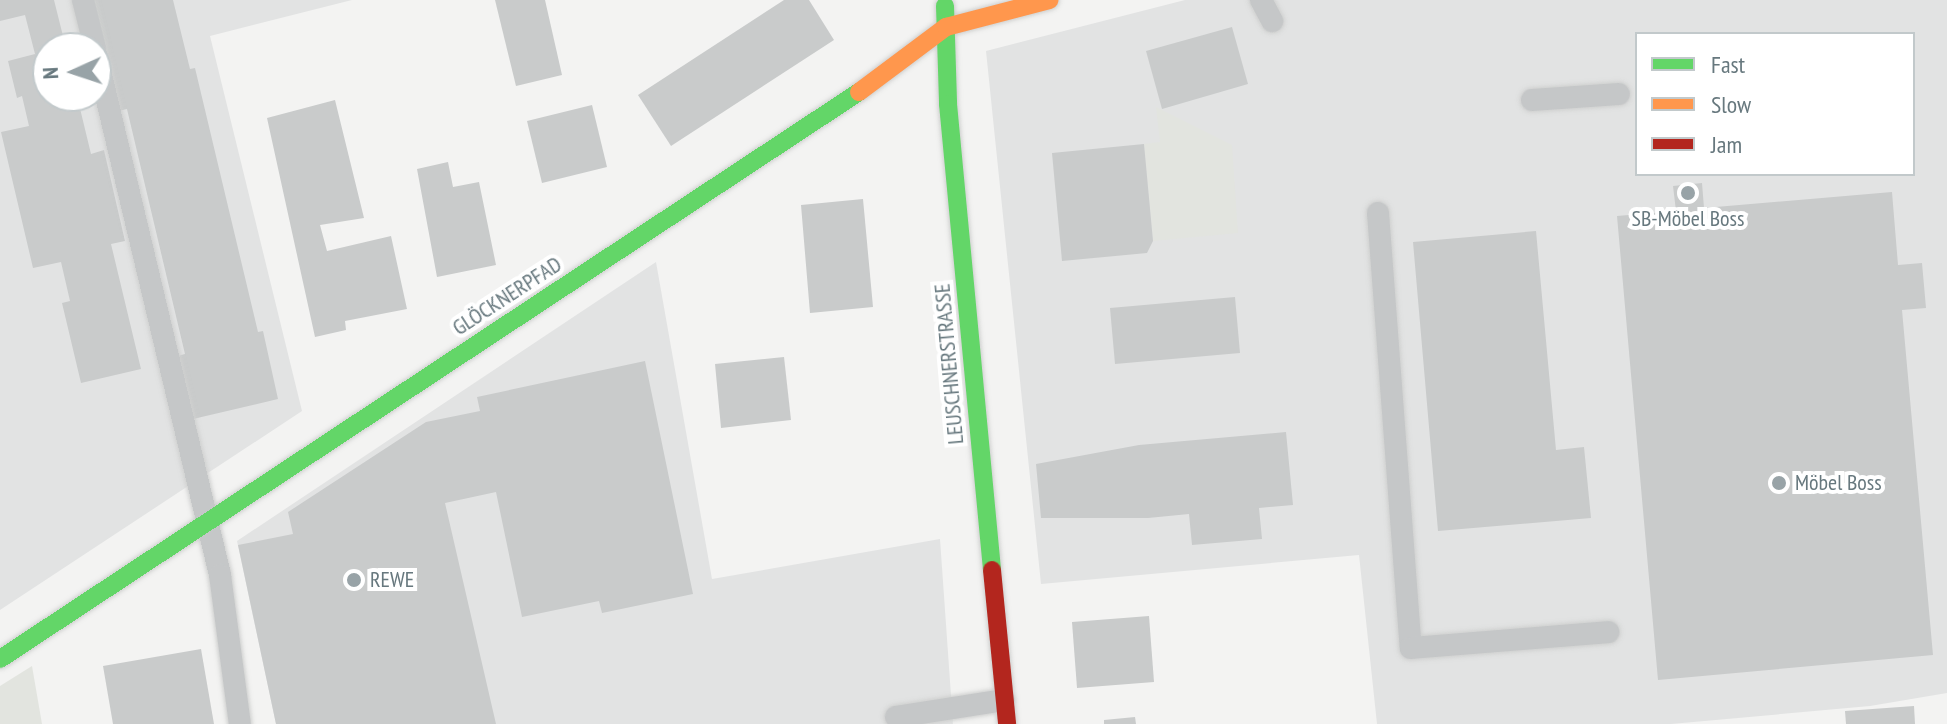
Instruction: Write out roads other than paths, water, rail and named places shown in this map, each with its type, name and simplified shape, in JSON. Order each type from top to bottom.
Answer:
[{"type":"street","name":"LEUSCHNERSTRASSE","points":[[945,0],[948,104],[1007,724]]},
{"type":"street","name":"GLÖCKNERPFAD","points":[[0,659],[885,75],[946,27],[1050,0]]},
{"type":"lane","points":[[83,0],[91,32]]},
{"type":"lane","points":[[1261,0],[1272,21]]},
{"type":"lane","points":[[1532,100],[1619,94]]},
{"type":"lane","points":[[110,112],[220,575],[240,724]]},
{"type":"lane","points":[[1378,213],[1411,648],[1608,632]]},
{"type":"lane","points":[[896,717],[1004,700]]},
{"type":"place","name":"SB-Möbel Boss","points":[[1688,193]]},
{"type":"place","name":"Möbel Boss","points":[[1779,483]]},
{"type":"place","name":"REWE","points":[[354,580]]}]
